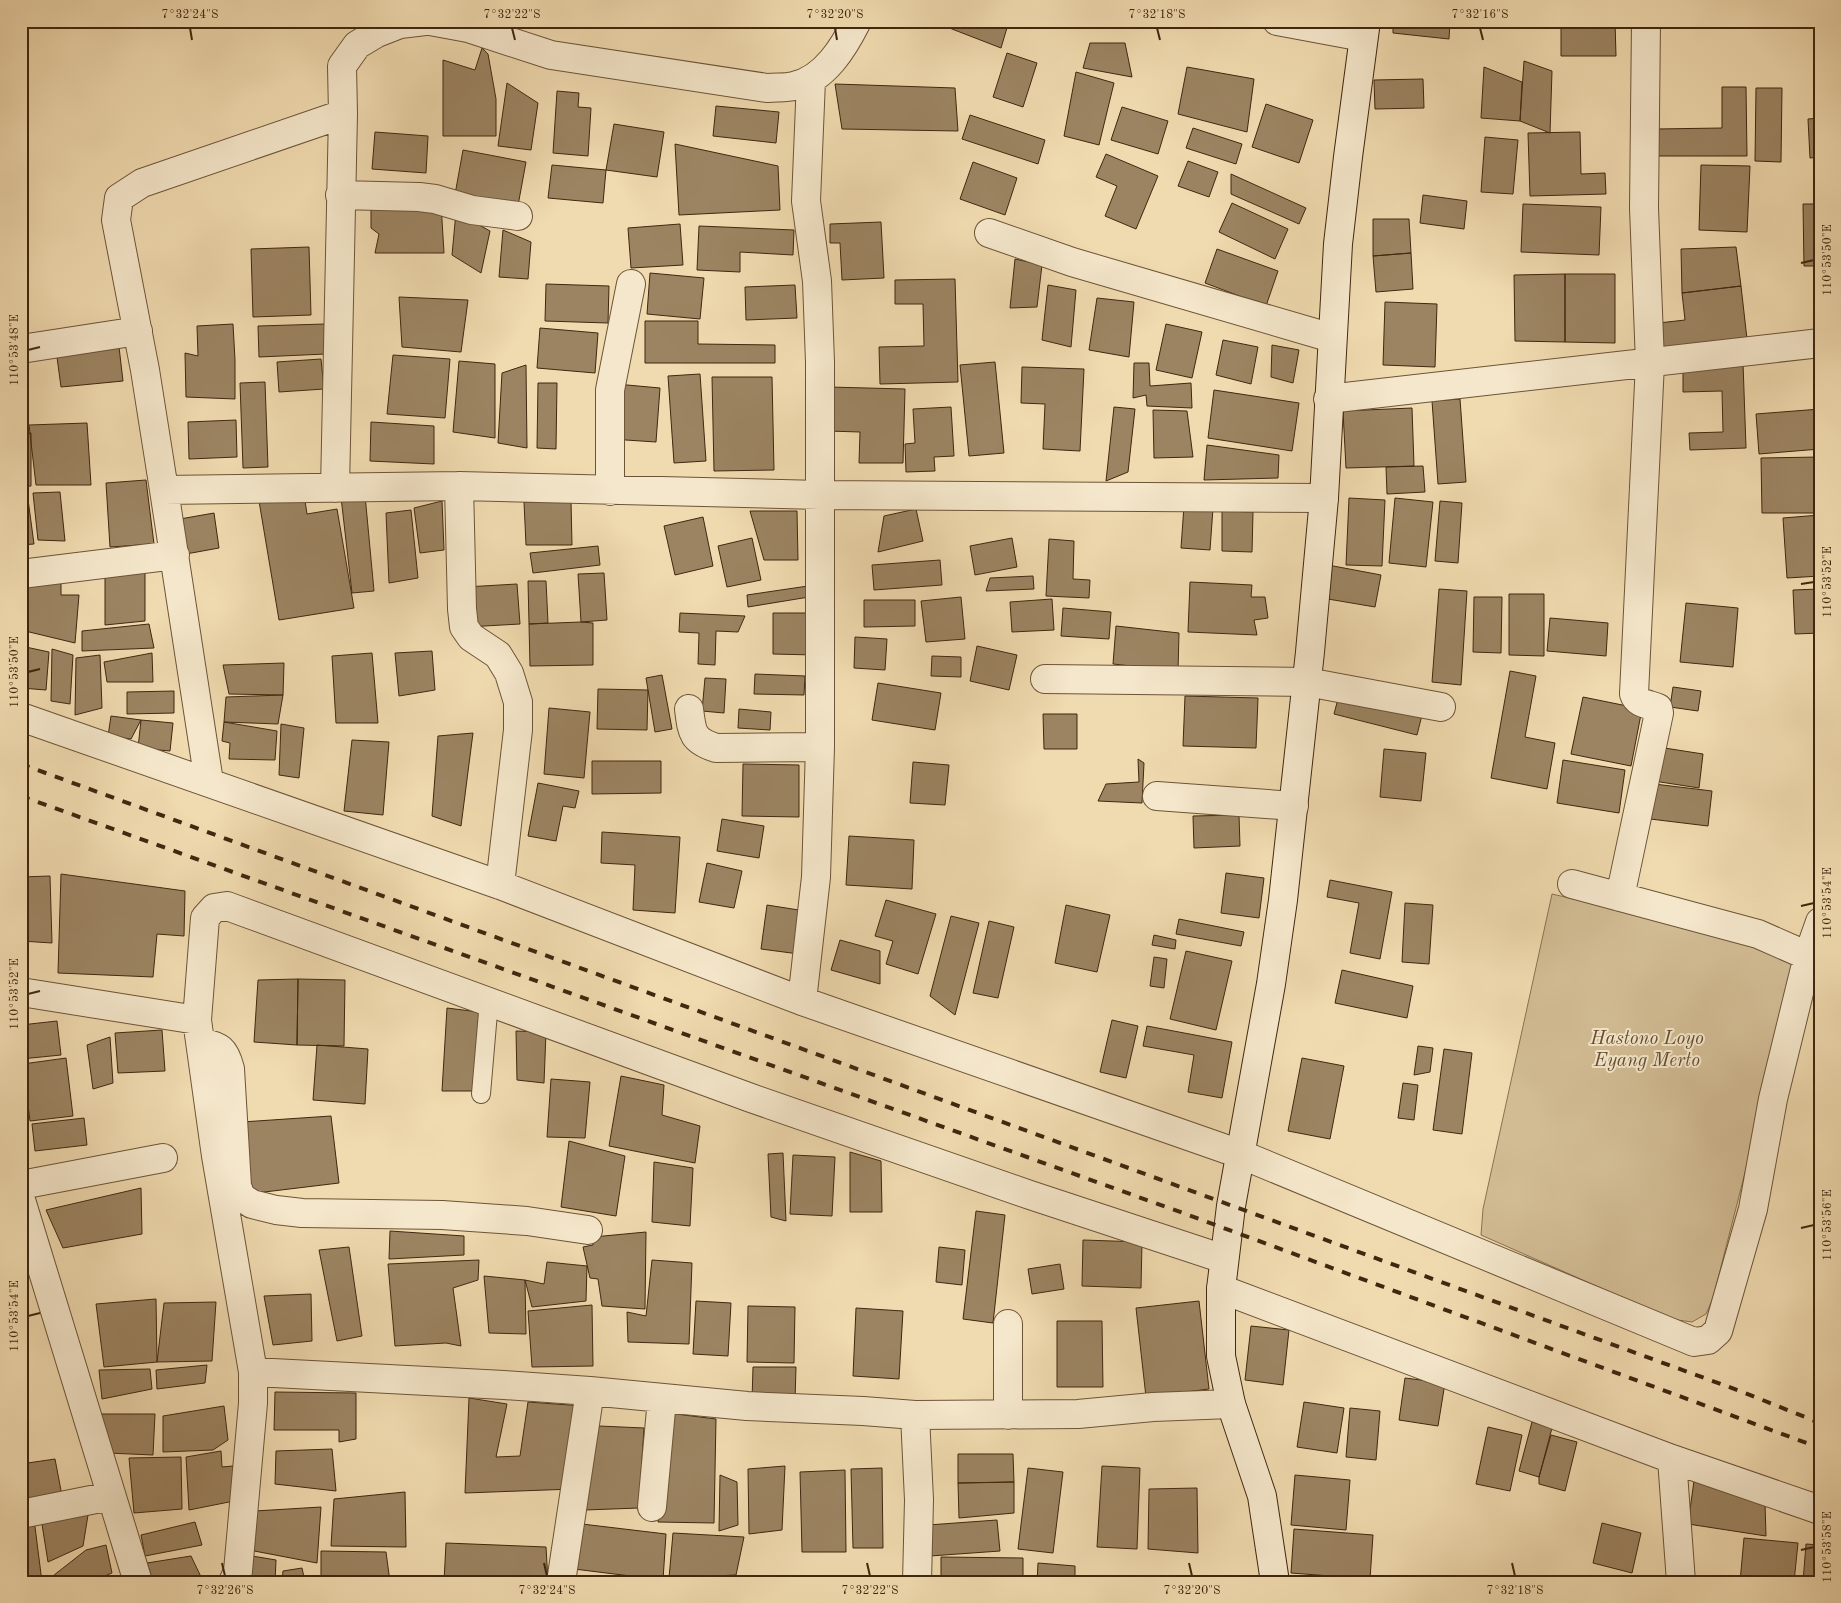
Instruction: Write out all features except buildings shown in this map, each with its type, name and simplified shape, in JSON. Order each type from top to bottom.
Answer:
[{"type":"street","points":[[335,488],[343,114],[342,66],[357,45],[377,33],[400,24],[425,21]]},
{"type":"street","points":[[430,21],[468,28],[551,55],[654,69],[767,88],[794,87],[811,80],[832,62],[849,37],[856,21]]},
{"type":"street","points":[[1275,1582],[1262,1496],[1231,1404],[1221,1356],[1221,1289],[1240,1154],[1284,900],[1324,498],[1338,244],[1365,29],[1277,21]]},
{"type":"street","points":[[1620,897],[1659,713],[1658,708],[1640,702],[1634,694],[1650,363],[1644,208],[1646,21]]},
{"type":"street","points":[[802,1001],[816,877],[820,747],[820,362],[817,281],[806,201],[811,80]]},
{"type":"street","points":[[209,782],[175,555],[138,331],[116,220],[119,198],[142,182],[343,114]]},
{"type":"street","points":[[340,196],[419,197],[435,199],[472,210],[518,216]]},
{"type":"street","points":[[989,233],[1072,262],[1332,338]]},
{"type":"street","points":[[610,490],[610,390],[631,284]]},
{"type":"street","points":[[21,349],[138,331]]},
{"type":"street","points":[[1328,399],[1820,343]]},
{"type":"street","points":[[164,490],[459,486],[820,495],[1324,498]]},
{"type":"street","points":[[459,486],[464,627],[475,640],[498,655],[509,673],[518,702],[518,730],[500,885]]},
{"type":"street","points":[[21,574],[175,555]]},
{"type":"street","points":[[1045,679],[1307,682],[1441,707]]},
{"type":"street","points":[[689,709],[692,732],[702,744],[716,748],[820,747]]},
{"type":"street","points":[[21,717],[500,885],[802,1001],[1240,1154],[1694,1342],[1708,1340],[1718,1331],[1753,1209],[1773,1099],[1808,956],[1820,922]]},
{"type":"street","points":[[1157,796],[1294,806]]},
{"type":"street","points":[[1572,884],[1758,934],[1808,956]]},
{"type":"street","points":[[233,1582],[238,1571],[253,1403],[253,1372],[216,1156],[199,1031],[205,918],[214,908],[226,906],[770,1104],[1030,1195],[1224,1260]]},
{"type":"street","points":[[21,992],[199,1031],[221,1048],[227,1057],[230,1069],[237,1186],[241,1197],[252,1204],[276,1210],[302,1213],[442,1215],[527,1220],[588,1230]]},
{"type":"street","points":[[21,1185],[163,1158]]},
{"type":"street","points":[[21,1200],[138,1582]]},
{"type":"street","points":[[1221,1289],[1672,1459],[1820,1510]]},
{"type":"street","points":[[1008,1324],[1008,1415]]},
{"type":"street","points":[[253,1372],[590,1391],[747,1406],[863,1411],[915,1416],[1078,1414],[1152,1407],[1231,1404]]},
{"type":"street","points":[[561,1582],[590,1391]]},
{"type":"street","points":[[652,1507],[662,1399]]},
{"type":"street","points":[[915,1416],[919,1500],[917,1582]]},
{"type":"street","points":[[1672,1459],[1681,1582]]},
{"type":"street","points":[[21,1514],[111,1496]]},
{"type":"lane","points":[[481,1094],[489,1001]]},
{"type":"green space","name":"Hastono Loyo Eyang Merto","points":[[1552,894],[1678,923],[1762,948],[1798,965],[1713,1298],[1706,1314],[1692,1322],[1671,1319],[1481,1235],[1483,1209]]},
{"type":"railway","points":[[21,764],[1740,1391],[1820,1423]]},
{"type":"railway","points":[[21,796],[1183,1213],[1820,1448]]}]
